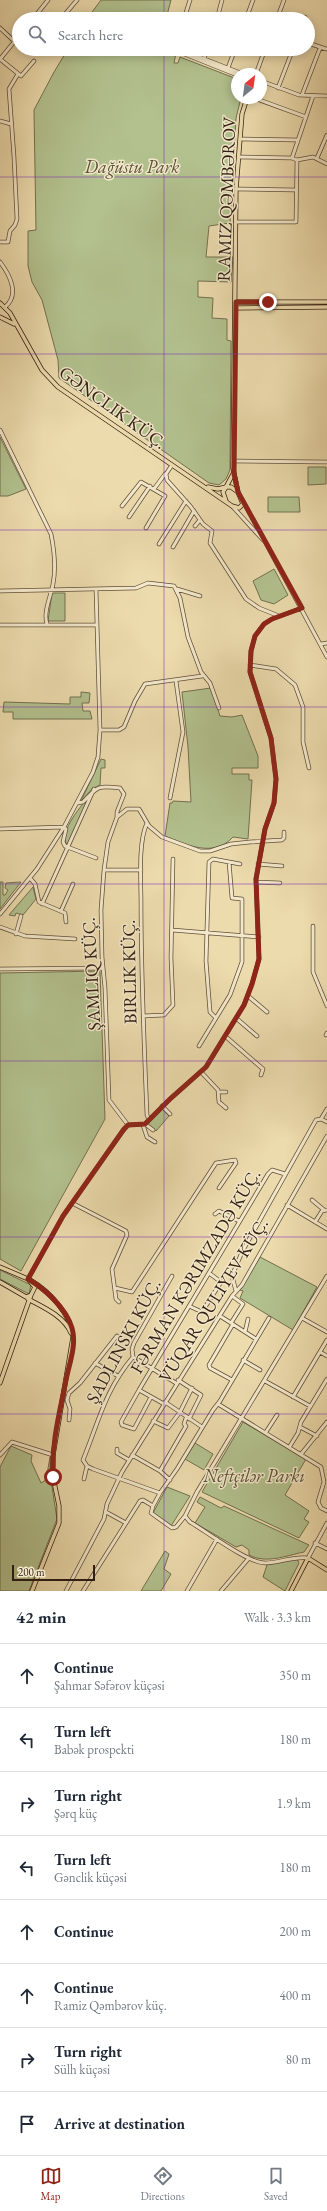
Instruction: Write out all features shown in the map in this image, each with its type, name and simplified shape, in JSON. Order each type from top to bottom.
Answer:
[{"type":"main road","name":"RAMIZ QƏMBƏROV","points":[[233,468],[236,308],[238,302],[236,189],[242,114],[245,104]]},
{"type":"main road","points":[[238,302],[327,302]]},
{"type":"main road","points":[[300,302],[300,308]]},
{"type":"main road","points":[[0,303],[6,308]]},
{"type":"main road","points":[[0,303],[0,308]]},
{"type":"main road","points":[[236,308],[327,307]]},
{"type":"main road","name":"GƏNCLIK KÜÇ.","points":[[6,308],[42,370],[58,387],[232,506]]},
{"type":"main road","points":[[0,317],[10,320],[16,326]]},
{"type":"main road","points":[[226,501],[222,494],[232,478],[233,468]]},
{"type":"main road","points":[[232,506],[241,507],[243,504],[238,492],[233,468]]},
{"type":"main road","points":[[200,484],[214,489],[232,487],[238,492]]},
{"type":"main road","points":[[0,1265],[29,1279],[41,1288],[59,1306],[70,1325],[73,1343],[53,1455],[53,1477],[59,1506],[59,1523],[32,1591]]},
{"type":"main road","points":[[0,1383],[30,1297],[35,1287],[29,1279]]},
{"type":"main road","points":[[0,1283],[20,1294],[30,1297],[67,1325],[73,1343]]},
{"type":"main road","points":[[52,1313],[58,1312],[59,1306]]},
{"type":"main road","points":[[291,1591],[308,1558],[327,1570]]},
{"type":"street","points":[[39,12],[48,0]]},
{"type":"street","points":[[67,12],[77,0]]},
{"type":"street","points":[[186,12],[190,0]]},
{"type":"street","points":[[219,12],[222,0]]},
{"type":"street","points":[[249,12],[253,0]]},
{"type":"street","points":[[280,12],[284,0]]},
{"type":"street","points":[[0,28],[12,39]]},
{"type":"street","points":[[12,45],[0,59],[18,74],[22,76],[34,61]]},
{"type":"street","points":[[315,46],[326,49]]},
{"type":"street","points":[[302,96],[320,48]]},
{"type":"street","points":[[190,56],[231,73]]},
{"type":"street","points":[[196,56],[231,69]]},
{"type":"street","points":[[228,68],[232,56]]},
{"type":"street","points":[[258,68],[262,56]]},
{"type":"street","points":[[278,88],[290,56]]},
{"type":"street","points":[[0,242],[8,242],[10,231],[15,225],[17,218],[9,89],[18,74]]},
{"type":"street","points":[[267,83],[302,96],[327,96]]},
{"type":"street","points":[[292,158],[313,96]]},
{"type":"street","points":[[267,103],[306,117]]},
{"type":"street","points":[[0,121],[11,124]]},
{"type":"street","points":[[317,158],[327,135]]},
{"type":"street","points":[[240,139],[298,140]]},
{"type":"street","points":[[239,157],[292,158],[298,160],[304,158],[317,158],[327,164]]},
{"type":"street","points":[[236,222],[296,222],[298,160]]},
{"type":"street","points":[[236,189],[296,190]]},
{"type":"street","points":[[0,262],[14,293],[12,300],[6,308]]},
{"type":"street","points":[[0,430],[48,526],[54,552],[54,584],[46,618],[47,624]]},
{"type":"street","points":[[233,461],[327,462]]},
{"type":"street","points":[[154,489],[172,465]]},
{"type":"street","points":[[167,472],[170,484],[186,500],[200,520],[213,533],[210,543],[244,596],[255,605],[279,616]]},
{"type":"street","points":[[122,506],[141,482],[150,486],[164,498],[146,528]]},
{"type":"street","points":[[129,517],[150,486]]},
{"type":"street","points":[[242,499],[327,656]]},
{"type":"street","points":[[159,544],[186,500]]},
{"type":"street","points":[[232,506],[266,544]]},
{"type":"street","points":[[173,547],[194,511]]},
{"type":"street","points":[[195,526],[200,520]]},
{"type":"street","points":[[0,591],[136,588],[150,583],[169,585],[177,590],[200,596]]},
{"type":"street","points":[[0,914],[30,878],[64,826],[96,764],[99,752],[100,730],[96,589]]},
{"type":"street","points":[[177,590],[188,637],[202,676],[210,683],[219,708]]},
{"type":"street","points":[[144,1125],[162,1106],[202,1073],[248,996],[259,959],[256,882],[263,841],[274,803],[276,770],[271,738],[250,665],[255,636],[264,624],[279,616],[302,608]]},
{"type":"street","points":[[0,625],[96,625]]},
{"type":"street","points":[[320,644],[327,643]]},
{"type":"street","points":[[250,665],[276,670],[290,679],[297,689],[303,707],[303,742],[309,768]]},
{"type":"street","points":[[100,730],[116,730],[124,727],[135,701],[145,684],[176,681],[202,676]]},
{"type":"street","points":[[170,798],[183,732],[176,681]]},
{"type":"street","points":[[77,803],[83,802],[94,789],[106,787],[122,790],[124,794],[108,842],[101,910],[109,1100],[128,1125]]},
{"type":"street","points":[[42,904],[94,789]]},
{"type":"street","points":[[117,817],[127,809],[137,809],[143,814],[147,823],[165,839],[207,852],[231,844],[282,840],[284,832]]},
{"type":"street","name":"BIRLIK KÜÇ.","points":[[147,823],[144,831],[141,870],[143,1016],[147,1115],[149,1120]]},
{"type":"street","points":[[64,826],[66,830],[63,844],[96,858]]},
{"type":"street","points":[[0,829],[64,826]]},
{"type":"street","points":[[143,1016],[164,1015],[173,1005],[173,859]]},
{"type":"street","points":[[216,1018],[210,1012],[206,961],[209,862],[213,859],[240,864]]},
{"type":"street","points":[[199,1046],[230,995],[240,968],[242,899],[232,898],[229,862]]},
{"type":"street","points":[[258,864],[282,866]]},
{"type":"street","points":[[104,870],[141,870]]},
{"type":"street","points":[[30,878],[35,884],[38,900],[42,904],[66,914],[66,922]]},
{"type":"street","points":[[256,882],[280,883]]},
{"type":"street","points":[[61,911],[72,884]]},
{"type":"street","points":[[16,934],[21,916]]},
{"type":"street","points":[[313,926],[313,972],[327,1006]]},
{"type":"street","points":[[0,927],[16,934],[75,939]]},
{"type":"street","points":[[172,930],[259,937]]},
{"type":"street","points":[[0,969],[103,968]]},
{"type":"street","points":[[248,996],[267,1012]]},
{"type":"street","points":[[236,1018],[257,1036]]},
{"type":"street","points":[[225,1036],[263,1069],[261,1075]]},
{"type":"street","points":[[202,1073],[219,1092],[219,1102],[226,1108]]},
{"type":"street","points":[[219,1092],[226,1092]]},
{"type":"street","points":[[162,1106],[170,1114]]},
{"type":"street","name":"FƏRMAN KƏRIMZADƏ KÜÇ.","points":[[151,1397],[133,1430],[122,1425],[121,1422],[139,1390],[270,1171],[272,1170],[285,1174],[316,1120],[321,1119],[327,1109]]},
{"type":"street","points":[[321,1119],[327,1122]]},
{"type":"street","points":[[29,1279],[72,1203],[122,1132],[128,1125],[144,1125],[153,1130]]},
{"type":"street","points":[[144,1125],[147,1137],[155,1142]]},
{"type":"street","name":"VÜQAR QULIYEV KÜÇ.","points":[[119,1478],[177,1382],[232,1296],[242,1285],[327,1136]]},
{"type":"street","points":[[115,1288],[132,1292],[216,1163],[235,1160],[236,1163],[219,1188]]},
{"type":"street","points":[[236,1291],[232,1276],[237,1263],[285,1174]]},
{"type":"street","points":[[312,1200],[326,1210],[315,1222]]},
{"type":"street","points":[[72,1203],[126,1230],[127,1235],[112,1269],[116,1299],[119,1302]]},
{"type":"street","points":[[287,1205],[327,1229]]},
{"type":"street","points":[[214,1214],[219,1211],[239,1221]]},
{"type":"street","points":[[189,1306],[202,1312],[221,1282],[209,1273]]},
{"type":"street","name":"ŞADLINSKI KÜÇ.","points":[[84,1479],[87,1466],[84,1460],[94,1436],[97,1419],[104,1402],[118,1376],[133,1357],[132,1350],[134,1343],[172,1276]]},
{"type":"street","points":[[269,1318],[218,1404],[153,1506],[151,1513],[172,1528],[176,1527],[185,1516],[327,1276]]},
{"type":"street","points":[[232,1296],[243,1304],[209,1365],[210,1368],[232,1380]]},
{"type":"street","points":[[220,1316],[256,1339]]},
{"type":"street","points":[[302,1318],[327,1332]]},
{"type":"street","points":[[245,1332],[248,1319]]},
{"type":"street","points":[[69,1420],[70,1409],[68,1397],[117,1336]]},
{"type":"street","points":[[293,1396],[327,1340]]},
{"type":"street","points":[[320,1352],[327,1356]]},
{"type":"street","points":[[133,1357],[177,1382],[192,1388],[201,1396],[184,1424],[186,1426],[160,1471]]},
{"type":"street","points":[[243,1360],[260,1370]]},
{"type":"street","points":[[95,1363],[118,1376]]},
{"type":"street","points":[[290,1446],[310,1406],[327,1379]]},
{"type":"street","points":[[265,1381],[310,1406]]},
{"type":"street","points":[[153,1421],[168,1428],[180,1412],[192,1388]]},
{"type":"street","points":[[139,1390],[180,1412],[188,1419],[202,1427]]},
{"type":"street","points":[[63,1396],[68,1397]]},
{"type":"street","points":[[218,1404],[302,1453],[323,1470],[324,1482],[318,1502],[321,1508],[327,1511]]},
{"type":"street","points":[[266,1432],[277,1415]]},
{"type":"street","points":[[302,1453],[327,1422]]},
{"type":"street","points":[[300,1427],[317,1436]]},
{"type":"street","points":[[0,1455],[12,1442],[53,1455]]},
{"type":"street","points":[[117,1449],[118,1453],[129,1460]]},
{"type":"street","points":[[132,1455],[160,1471],[170,1480]]},
{"type":"street","points":[[87,1466],[160,1493]]},
{"type":"street","points":[[66,1591],[106,1512],[107,1504],[119,1478]]},
{"type":"street","points":[[83,1591],[140,1501],[143,1500],[153,1506]]},
{"type":"street","points":[[106,1512],[126,1523]]},
{"type":"street","points":[[185,1516],[190,1522],[249,1558],[267,1563],[293,1558],[308,1558],[326,1529],[327,1523]]},
{"type":"street","points":[[187,1591],[217,1539]]},
{"type":"street","points":[[316,1543],[327,1549]]},
{"type":"street","points":[[221,1591],[249,1558]]},
{"type":"green space","points":[[101,0],[171,0],[168,12],[92,12]]},
{"type":"green space","name":"Dağüstu Park","points":[[64,56],[175,56],[174,63],[178,63],[180,57],[231,77],[231,104],[240,104],[236,118],[230,223],[209,226],[206,257],[233,257],[231,282],[198,281],[198,297],[213,298],[212,318],[227,319],[227,340],[231,341],[230,470],[226,479],[219,485],[209,483],[59,378],[58,360],[42,300],[32,282],[28,266],[28,231],[36,230],[34,110]]},
{"type":"green space","points":[[0,437],[26,489],[8,496],[0,496]]},
{"type":"green space","points":[[308,467],[326,467],[326,484],[308,485]]},
{"type":"green space","points":[[268,497],[299,497],[300,512],[268,512]]},
{"type":"green space","points":[[274,569],[288,595],[274,604],[261,600],[253,581]]},
{"type":"green space","points":[[52,593],[65,593],[65,621],[48,621]]},
{"type":"green space","points":[[211,688],[220,716],[232,717],[242,715],[258,756],[258,768],[232,768],[232,774],[249,774],[249,780],[252,780],[248,839],[233,837],[226,843],[217,847],[200,848],[165,836],[170,803],[173,801],[191,802],[188,747],[182,692]]},
{"type":"green space","points":[[81,692],[90,693],[89,703],[82,703],[83,711],[90,711],[92,719],[13,719],[13,712],[3,712],[4,702],[70,704],[70,697],[81,697]]},
{"type":"green space","points":[[101,759],[105,760],[105,768],[101,768],[100,785],[92,789],[81,801]]},
{"type":"green space","points":[[91,794],[67,845],[65,839],[69,825]]},
{"type":"green space","points":[[0,882],[3,882],[3,895],[5,895],[8,890],[5,888],[6,883],[21,882],[0,909]]},
{"type":"green space","points":[[33,887],[36,899],[23,915],[16,913],[15,916],[9,915]]},
{"type":"green space","points":[[100,971],[105,1119],[21,1271],[0,1259],[0,973]]},
{"type":"green space","points":[[162,1109],[169,1116],[156,1131],[148,1124]]},
{"type":"green space","points":[[260,1257],[317,1287],[293,1330],[240,1298],[243,1291],[240,1290]]},
{"type":"green space","points":[[0,1270],[31,1285],[29,1294],[0,1279]]},
{"type":"green space","name":"Neftçilər Parkı","points":[[243,1422],[306,1459],[285,1495],[309,1511],[304,1519],[309,1522],[299,1538],[202,1492]]},
{"type":"green space","points":[[195,1443],[213,1454],[204,1470],[185,1459]]},
{"type":"green space","points":[[11,1446],[32,1455],[31,1461],[41,1483],[46,1480],[50,1457],[50,1474],[57,1519],[29,1591],[0,1591],[0,1467]]},
{"type":"green space","points":[[167,1487],[190,1496],[171,1526],[153,1513]]},
{"type":"green space","points":[[200,1497],[221,1508],[224,1506],[309,1545],[304,1552],[269,1559],[255,1558],[249,1555],[249,1550],[242,1545],[236,1547],[195,1523],[205,1507],[197,1502]]},
{"type":"green space","points":[[165,1551],[169,1554],[164,1569],[171,1574],[161,1591],[141,1591]]},
{"type":"green space","points":[[297,1559],[299,1563],[285,1591],[263,1577],[267,1565]]},
{"type":"route","points":[[53,1477],[53,1455],[56,1432],[72,1351],[73,1334],[72,1328],[66,1316],[48,1294],[28,1279],[63,1216],[126,1126],[145,1124],[162,1106],[202,1073],[244,1005],[258,966],[259,937],[257,928],[258,909],[256,879],[266,824],[274,803],[276,770],[271,738],[250,672],[251,651],[255,636],[264,624],[272,619],[302,608],[238,492],[233,468],[236,302],[268,302]]}]
